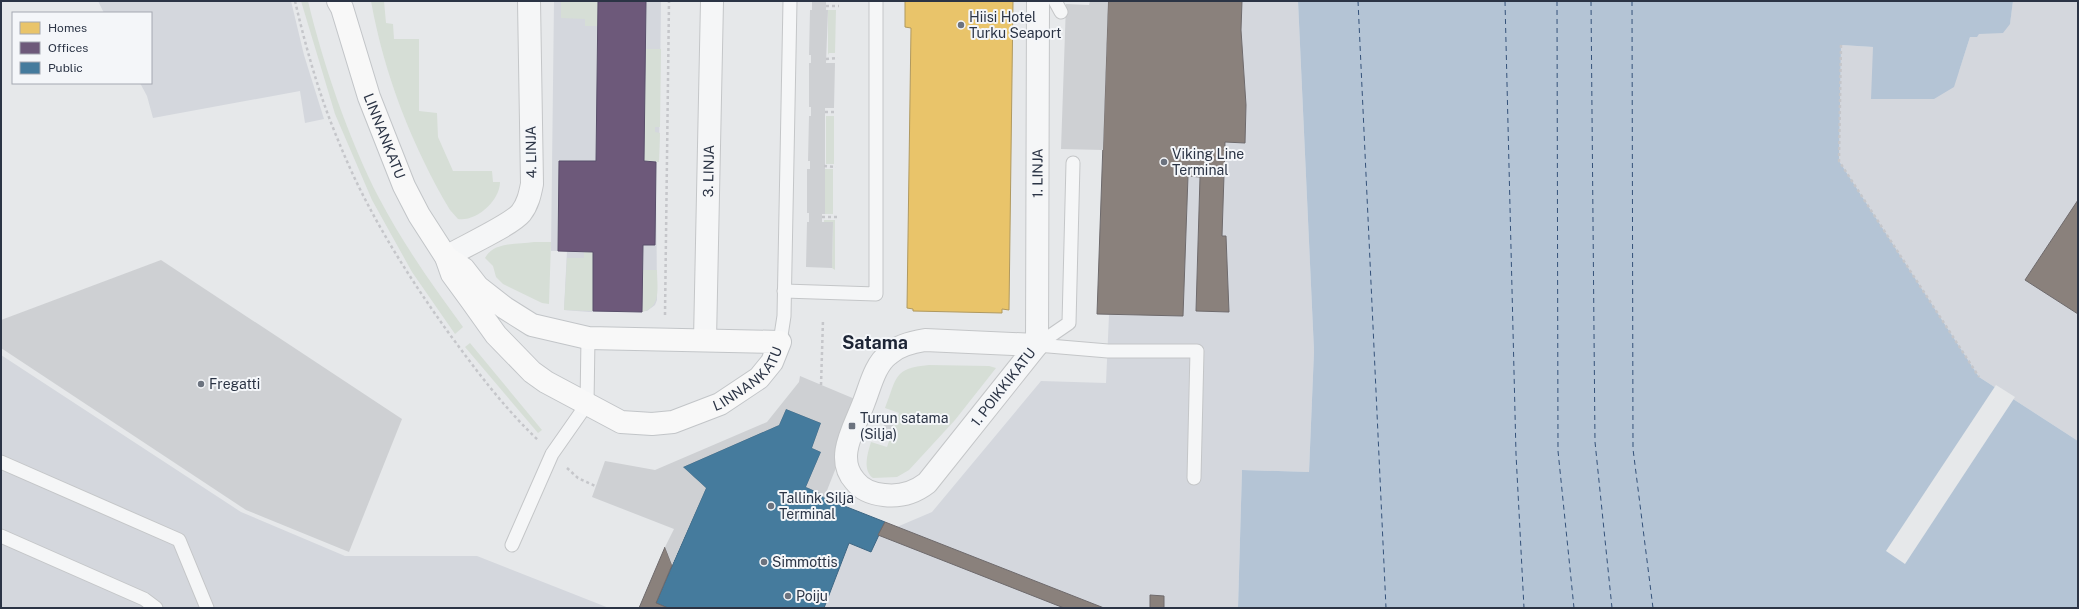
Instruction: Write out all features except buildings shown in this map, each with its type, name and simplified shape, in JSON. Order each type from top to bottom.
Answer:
[{"type":"main road","name":"LINNANKATU","points":[[341,3],[369,97],[401,178],[419,215],[446,257],[452,274],[496,335],[532,372],[546,382],[621,422],[652,424],[673,422],[720,404],[759,378],[772,362],[780,342],[588,338],[532,325],[505,308],[484,291],[464,269],[446,257]]},
{"type":"street","name":"4. LINJA","points":[[446,257],[509,222],[520,214],[528,202],[532,184],[529,1]]},
{"type":"street","name":"3. LINJA","points":[[705,340],[712,1]]},
{"type":"street","name":"1. LINJA","points":[[1037,345],[1038,1]]},
{"type":"street","name":"1. POIKKIKATU","points":[[925,340],[1037,345],[926,483],[918,490],[904,495],[875,494],[856,484],[848,474],[845,465],[846,448],[877,371],[888,354],[913,342],[925,340]]},
{"type":"lane","points":[[780,342],[784,325],[790,1]]},
{"type":"lane","points":[[784,291],[876,294],[876,1]]},
{"type":"lane","points":[[1037,345],[1069,323],[1073,163]]},
{"type":"lane","points":[[512,545],[552,454],[587,404],[588,338]]},
{"type":"lane","points":[[1037,345],[1108,351],[1197,351],[1194,478]]},
{"type":"lane","points":[[1,462],[179,540],[207,608]]},
{"type":"lane","points":[[1,536],[144,599],[156,608]]},
{"type":"path","points":[[295,1],[312,68],[338,141],[355,178],[389,242],[423,296],[494,394],[552,454],[578,478],[596,486]]},
{"type":"path","points":[[665,315],[669,1]]},
{"type":"path","points":[[826,6],[839,6]]},
{"type":"path","points":[[1841,45],[1839,161],[1980,376]]},
{"type":"path","points":[[826,59],[838,58]]},
{"type":"path","points":[[825,112],[837,112]]},
{"type":"path","points":[[824,166],[836,167]]},
{"type":"path","points":[[822,217],[839,218]]},
{"type":"path","points":[[821,385],[823,320]]},
{"type":"shaded area","points":[[98,1],[291,1],[304,55],[324,119],[305,123],[300,91],[153,118],[147,96],[141,84],[152,84],[152,12],[104,12]]},
{"type":"shaded area","points":[[301,1],[308,1],[329,76],[357,152],[388,215],[408,248],[463,327],[455,334],[412,272],[372,200],[335,114]]},
{"type":"shaded area","points":[[371,1],[384,1],[386,23],[393,24],[394,39],[419,39],[419,111],[437,113],[438,137],[453,171],[492,171],[493,182],[500,182],[496,196],[486,209],[479,214],[465,219],[458,219],[450,210],[423,161],[401,109],[383,55]]},
{"type":"shaded area","points":[[554,1],[661,1],[659,162],[656,162],[657,300],[655,305],[647,311],[589,312],[564,310],[567,251],[551,251]]},
{"type":"shaded area","points":[[561,1],[598,1],[598,26],[585,26],[585,19],[561,18]]},
{"type":"shaded area","points":[[1242,1],[1298,1],[1314,351],[1309,472],[1242,470],[1238,608],[824,608],[849,543],[878,535],[932,512],[1041,381],[1106,383],[1109,315],[1183,316],[1188,176],[1200,177],[1196,311],[1229,312],[1222,236],[1225,142],[1245,143],[1246,105],[1241,30]]},
{"type":"shaded area","points":[[2013,1],[2078,1],[2078,441],[1979,377],[1839,161],[1841,45],[1873,47],[1959,71],[1970,37],[2010,23]]},
{"type":"shaded area","points":[[828,10],[836,10],[835,53],[829,53],[828,55]]},
{"type":"shaded area","points":[[646,49],[661,49],[660,127],[655,127],[655,132],[660,133],[659,162],[644,161]]},
{"type":"shaded area","points":[[826,116],[834,116],[834,164],[826,164]]},
{"type":"shaded area","points":[[825,169],[833,169],[833,214],[825,214]]},
{"type":"shaded area","points":[[824,220],[835,220],[835,270],[832,268],[833,223],[824,222]]},
{"type":"shaded area","points":[[534,242],[551,242],[549,304],[542,303],[503,284],[496,277],[493,266],[485,258],[494,249],[500,246]]},
{"type":"shaded area","points":[[584,251],[593,252],[593,311],[564,310],[567,258],[584,258]]},
{"type":"shaded area","points":[[642,270],[657,270],[658,289],[656,301],[653,306],[642,312]]},
{"type":"shaded area","points":[[470,343],[542,430],[538,433],[465,347]]},
{"type":"shaded area","points":[[1,355],[241,512],[345,556],[477,556],[609,608],[1,608]]},
{"type":"shaded area","points":[[917,366],[989,366],[996,368],[955,420],[909,470],[897,477],[873,478],[870,475],[867,466],[867,456],[871,442],[887,447],[899,413],[885,408],[895,382],[902,372]]},
{"type":"water","points":[[1298,1],[2013,1],[2010,24],[2003,33],[1979,34],[1977,37],[1970,37],[1954,87],[1934,99],[1871,99],[1873,47],[1841,45],[1839,161],[1979,377],[2078,441],[2078,608],[1238,608],[1242,470],[1309,472],[1314,351]]},
{"type":"pier","points":[[1996,385],[2015,397],[1905,564],[1886,551]]},
{"type":"ferry route","points":[[1358,1],[1386,608]]},
{"type":"ferry route","points":[[1505,1],[1516,454],[1524,608]]},
{"type":"ferry route","points":[[1557,1],[1558,451],[1574,608]]},
{"type":"ferry route","points":[[1591,1],[1595,442],[1612,608]]},
{"type":"ferry route","points":[[1632,1],[1633,449],[1653,608]]},
{"type":"place","name":"Hiisi Hotel Turku Seaport","points":[[961,25]]},
{"type":"place","name":"Viking Line Terminal","points":[[1164,162]]},
{"type":"place","name":"Fregatti","points":[[201,384]]},
{"type":"place","name":"Turun satama (Silja)","points":[[852,426]]},
{"type":"place","name":"Tallink Silja Terminal","points":[[771,506]]},
{"type":"place","name":"Simmottis","points":[[764,562]]},
{"type":"place","name":"Poiju","points":[[788,596]]},
{"type":"district","name":"Satama","points":[[875,343]]}]
